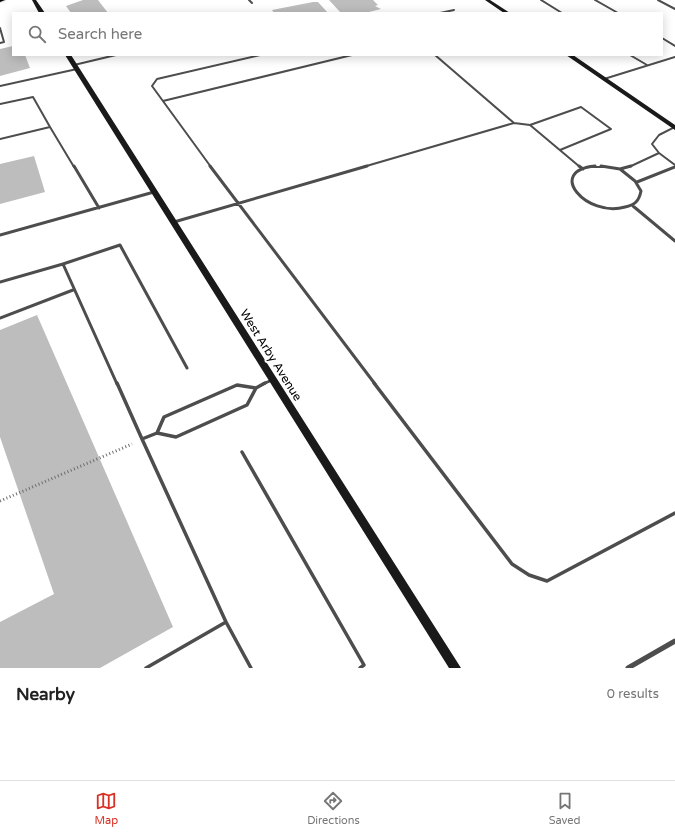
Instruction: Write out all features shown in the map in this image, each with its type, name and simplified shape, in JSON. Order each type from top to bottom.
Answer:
[{"type":"street","points":[[34,0],[41,12]]},
{"type":"street","points":[[488,0],[506,12]]},
{"type":"street","name":"West Arby Avenue","points":[[69,56],[172,223],[455,668]]},
{"type":"street","points":[[570,56],[675,127]]},
{"type":"street","points":[[628,668],[675,640]]},
{"type":"lane","points":[[249,0],[252,3]]},
{"type":"lane","points":[[541,0],[560,12]]},
{"type":"lane","points":[[595,0],[616,12]]},
{"type":"lane","points":[[658,0],[675,9]]},
{"type":"lane","points":[[445,12],[454,10]]},
{"type":"lane","points":[[0,28],[4,42],[0,43]]},
{"type":"lane","points":[[663,39],[675,46]]},
{"type":"lane","points":[[0,86],[113,56]]},
{"type":"lane","points":[[256,56],[157,79],[152,86],[238,204],[512,564],[529,575],[547,581],[675,513]]},
{"type":"lane","points":[[164,101],[348,56]]},
{"type":"lane","points":[[436,56],[514,122]]},
{"type":"lane","points":[[632,56],[647,65]]},
{"type":"lane","points":[[604,79],[675,57]]},
{"type":"lane","points":[[0,104],[33,98],[99,208]]},
{"type":"lane","points":[[530,125],[581,106],[611,129],[560,150]]},
{"type":"lane","points":[[172,223],[514,122],[530,125],[583,168]]},
{"type":"lane","points":[[0,139],[50,127]]},
{"type":"lane","points":[[637,182],[675,166],[659,153],[652,144],[659,135],[675,127]]},
{"type":"lane","points":[[620,169],[659,153]]},
{"type":"lane","points":[[601,166],[620,169],[637,182],[641,189],[641,195],[633,206],[613,210],[591,204],[582,199],[575,192],[572,185],[572,179],[576,173],[583,168],[601,166]]},
{"type":"lane","points":[[0,235],[154,192]]},
{"type":"lane","points":[[633,206],[675,241]]},
{"type":"lane","points":[[0,282],[63,264],[120,245],[187,368]]},
{"type":"lane","points":[[63,264],[73,290],[226,622],[251,668]]},
{"type":"lane","points":[[0,318],[73,290]]},
{"type":"lane","points":[[142,439],[156,433],[176,437],[247,405],[256,388],[272,380]]},
{"type":"lane","points":[[156,433],[164,417],[237,385],[256,388]]},
{"type":"lane","points":[[242,452],[364,666],[360,668]]},
{"type":"lane","points":[[146,668],[226,622]]},
{"type":"path","points":[[0,501],[142,439]]},
{"type":"building","points":[[83,0],[98,0],[107,12],[70,12],[66,6]]},
{"type":"building","points":[[329,0],[373,0],[378,5],[375,6],[381,9],[369,12],[340,12]]},
{"type":"building","points":[[318,2],[327,12],[273,12],[272,10]]},
{"type":"building","points":[[12,46],[12,56],[25,56],[30,68],[0,76],[0,49]]},
{"type":"building","points":[[34,156],[45,192],[0,204],[0,164]]},
{"type":"building","points":[[37,315],[173,627],[100,668],[0,668],[0,622],[54,594],[0,437],[0,330]]}]
